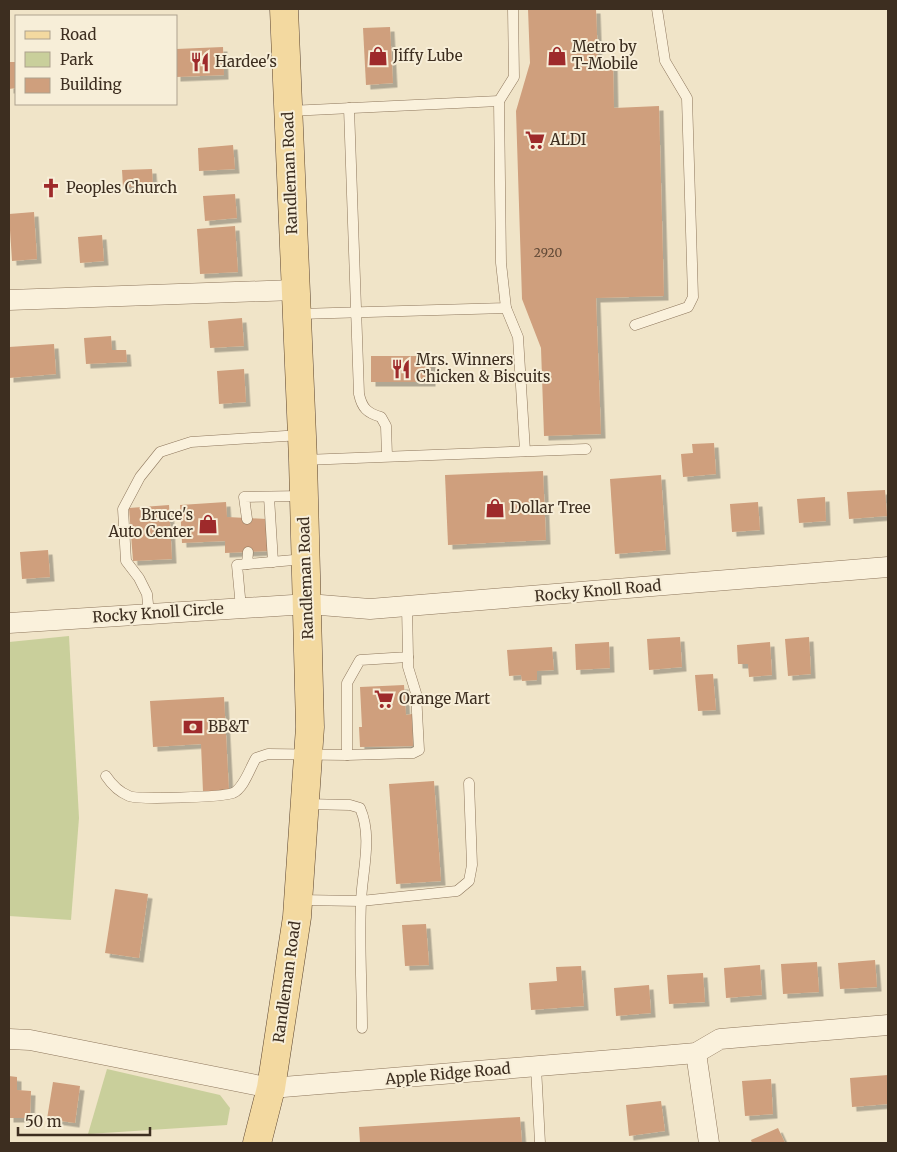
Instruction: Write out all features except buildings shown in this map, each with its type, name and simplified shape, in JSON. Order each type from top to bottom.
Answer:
[{"type":"main road","name":"Randleman Road","points":[[258,1143],[271,1088],[298,900],[310,727],[308,604],[284,9]]},
{"type":"street","points":[[9,300],[295,302]]},
{"type":"street","name":"Rocky Knoll Road","points":[[308,604],[370,609],[888,567]]},
{"type":"street","name":"Rocky Knoll Circle","points":[[9,623],[308,604]]},
{"type":"street","name":"Apple Ridge Road","points":[[9,1039],[30,1040],[271,1088],[696,1053],[720,1039],[888,1025]]},
{"type":"street","points":[[696,1053],[709,1143]]},
{"type":"lane","points":[[513,9],[514,77],[499,101],[501,263],[506,308],[518,337],[525,451]]},
{"type":"lane","points":[[635,325],[688,307],[693,297],[687,98],[665,61],[657,9]]},
{"type":"lane","points":[[288,111],[499,101]]},
{"type":"lane","points":[[349,108],[361,405],[369,413],[381,417],[386,426],[387,456]]},
{"type":"lane","points":[[295,302],[356,311],[506,308]]},
{"type":"lane","points":[[149,614],[147,594],[139,578],[126,561],[123,508],[140,477],[160,452],[191,442],[302,448],[387,456],[586,450]]},
{"type":"lane","points":[[269,496],[273,562]]},
{"type":"lane","points":[[247,519],[244,497],[304,496]]},
{"type":"lane","points":[[247,564],[248,552]]},
{"type":"lane","points":[[241,608],[237,565],[306,559]]},
{"type":"lane","points":[[106,776],[112,786],[129,796],[143,799],[220,795],[233,793],[241,786],[256,758],[268,754],[347,755],[413,753],[419,750],[416,693],[408,667],[407,606]]},
{"type":"lane","points":[[347,755],[347,683],[355,666],[360,660],[408,657]]},
{"type":"lane","points":[[298,900],[361,900],[457,890],[469,881],[472,865],[469,783]]},
{"type":"lane","points":[[304,804],[350,805],[360,808],[364,819],[365,871],[361,900],[362,1028]]},
{"type":"lane","points":[[536,1067],[540,1143]]},
{"type":"green space","points":[[69,636],[79,818],[71,920],[9,916],[9,642]]},
{"type":"green space","points":[[107,1069],[220,1095],[230,1108],[227,1125],[88,1134]]},
{"type":"place","name":"Jiffy Lube","points":[[378,56]]},
{"type":"place","name":"Metro by T-Mobile","points":[[557,56]]},
{"type":"place","name":"Hardee's","points":[[200,62]]},
{"type":"place","name":"ALDI","points":[[535,140]]},
{"type":"place","name":"Peoples Church","points":[[51,188]]},
{"type":"place","name":"Mrs. Winners Chicken & Biscuits","points":[[401,369]]},
{"type":"place","name":"Dollar Tree","points":[[495,508]]},
{"type":"place","name":"Bruce's Auto Center","points":[[208,524]]},
{"type":"place","name":"Orange Mart","points":[[384,699]]},
{"type":"place","name":"BB&T","points":[[193,727]]}]
